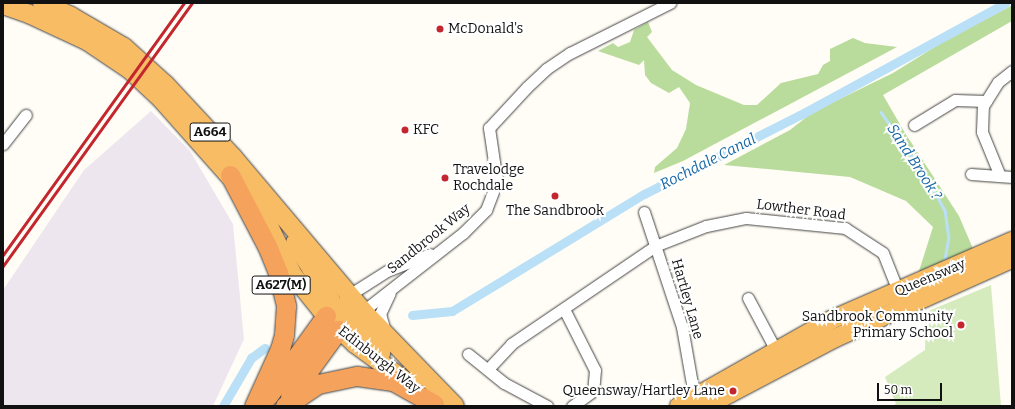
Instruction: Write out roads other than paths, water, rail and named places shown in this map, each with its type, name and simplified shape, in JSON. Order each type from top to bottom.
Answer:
[{"type":"highway","name":"Edinburgh Way","points":[[42,3],[71,16],[124,47],[180,98],[349,295],[343,317]]},
{"type":"highway","name":"Edinburgh Way","points":[[3,4],[64,29],[130,70],[176,114],[255,205],[270,228],[293,274],[343,317],[395,372],[435,405]]},
{"type":"highway","name":"A627(M)","points":[[230,175],[268,248],[278,273],[286,306],[284,335],[280,349],[254,406]]},
{"type":"highway","points":[[274,206],[305,262],[343,317]]},
{"type":"highway","name":"Queensway","points":[[901,299],[1012,241]]},
{"type":"highway","name":"Queensway","points":[[679,406],[700,401],[779,357],[831,320],[901,299],[1012,259]]},
{"type":"highway","name":"Edinburgh Way","points":[[343,317],[390,339],[455,406]]},
{"type":"highway","points":[[262,406],[343,317]]},
{"type":"highway","points":[[284,406],[343,317]]},
{"type":"highway","points":[[284,406],[314,386],[345,377],[368,376],[393,381],[435,405]]},
{"type":"street","name":"Sandbrook Way","points":[[343,317],[393,287],[476,222],[486,210],[497,182],[489,128],[527,87],[546,69],[570,52],[670,3]]},
{"type":"street","points":[[1000,176],[982,132],[983,106],[998,82],[1012,71]]},
{"type":"street","points":[[914,125],[955,100],[986,101]]},
{"type":"street","points":[[3,144],[26,115]]},
{"type":"street","points":[[971,174],[1012,177]]},
{"type":"street","name":"Hartley Lane","points":[[644,212],[682,327],[700,401]]},
{"type":"street","name":"Lowther Road","points":[[488,369],[511,344],[655,246],[706,226],[746,218],[845,228],[882,252],[901,299]]},
{"type":"street","points":[[349,295],[388,271],[441,249]]},
{"type":"street","name":"Sandbrook Way","points":[[390,339],[382,324],[380,314],[393,287]]},
{"type":"street","points":[[748,298],[779,357]]},
{"type":"street","points":[[564,309],[596,370],[593,391],[572,406]]},
{"type":"street","points":[[468,354],[504,383],[547,406]]},
{"type":"waterway","name":"Rochdale Canal","points":[[412,315],[452,311],[644,194],[800,115],[1005,3]]},
{"type":"waterway","name":"Sand Brook ?","points":[[881,112],[927,178],[945,210],[949,237],[945,260]]},
{"type":"waterway","name":"Rochdale Canal","points":[[223,406],[251,358],[265,348]]},
{"type":"railway","points":[[3,255],[184,3]]},
{"type":"railway","points":[[3,266],[192,3]]},
{"type":"place","name":"McDonald's","points":[[440,29]]},
{"type":"place","name":"KFC","points":[[405,130]]},
{"type":"place","name":"Travelodge Rochdale","points":[[445,178]]},
{"type":"place","name":"The Sandbrook","points":[[555,196]]},
{"type":"place","name":"Sandbrook Community Primary School","points":[[961,325]]},
{"type":"place","name":"Queensway/Hartley Lane","points":[[733,391]]}]
